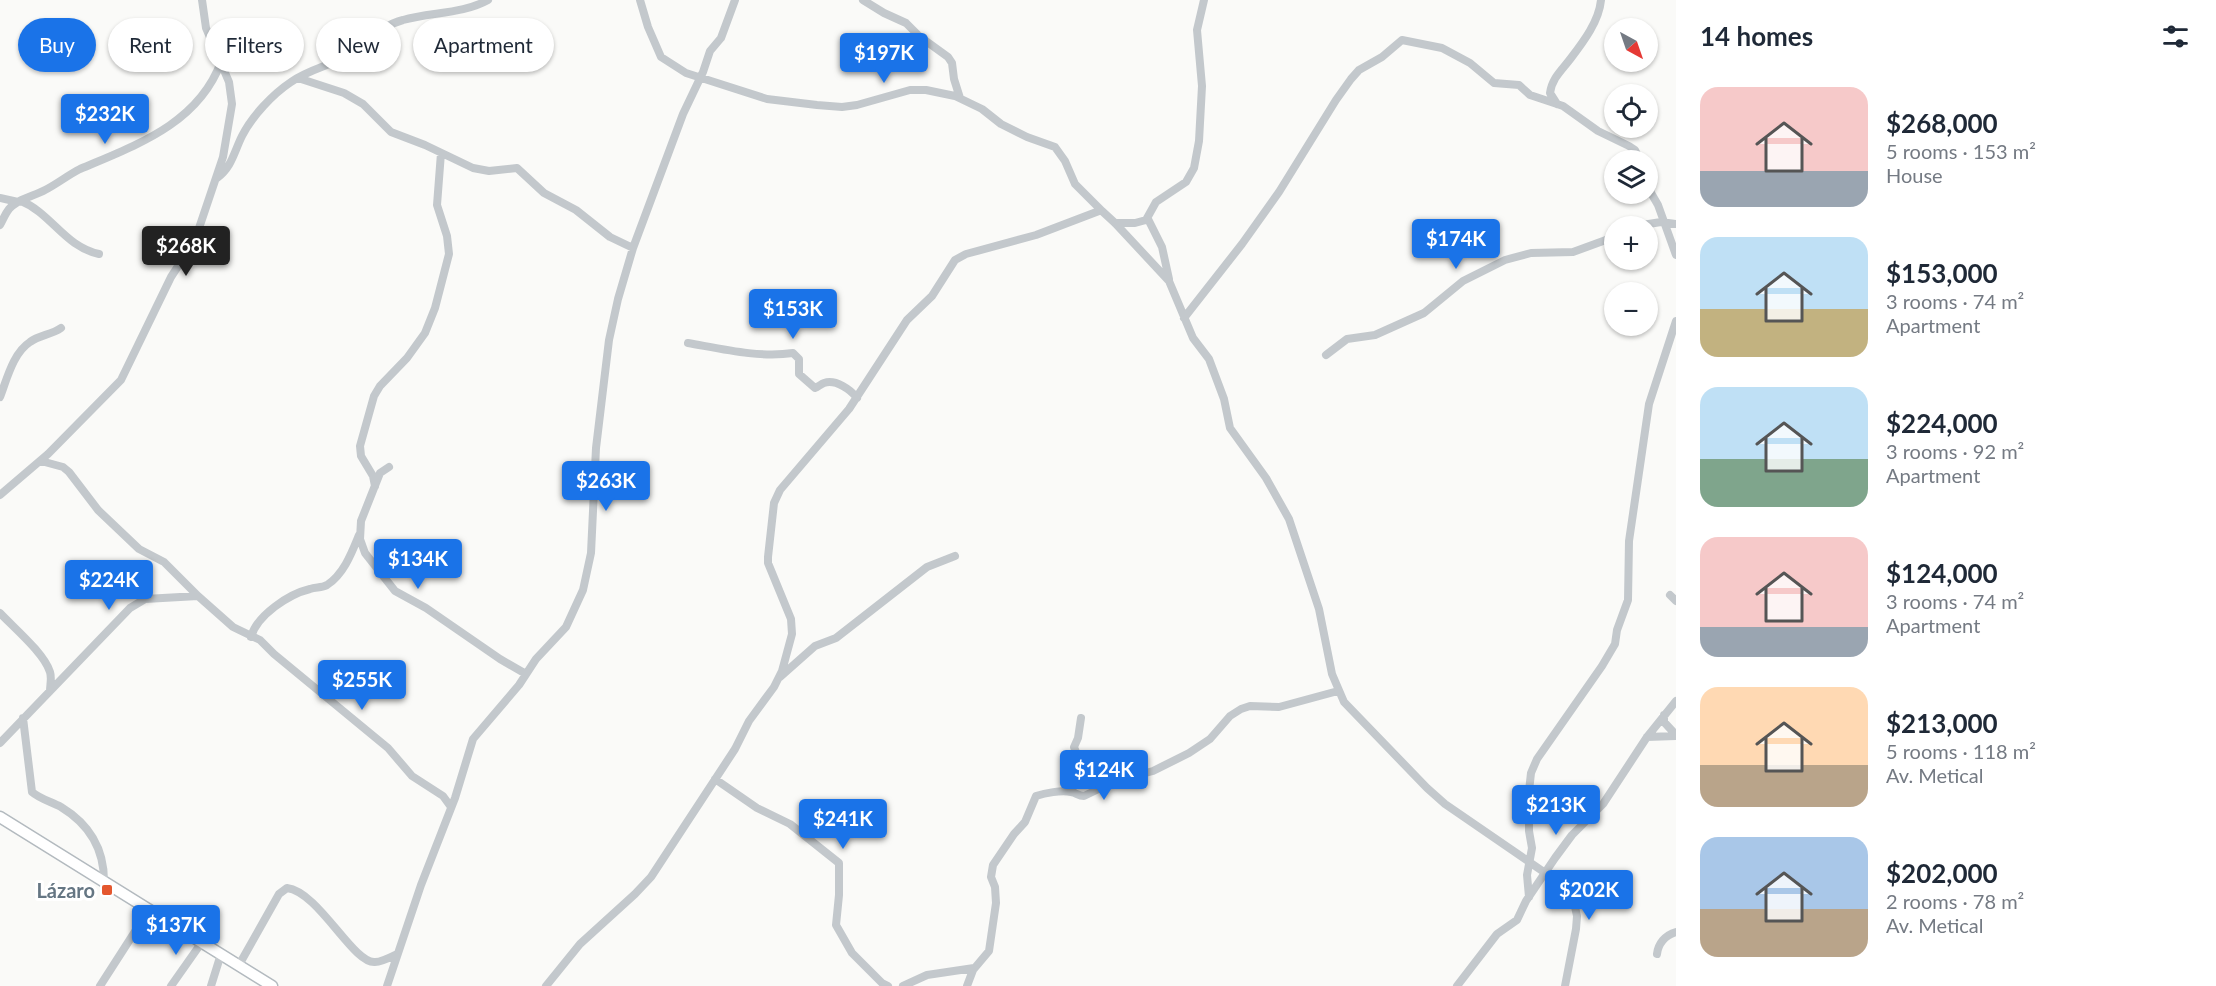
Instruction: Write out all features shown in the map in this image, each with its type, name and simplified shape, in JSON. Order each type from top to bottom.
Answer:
[{"type":"street","points":[[202,0],[205,21]]},
{"type":"street","points":[[216,179],[231,164],[241,138],[250,123],[278,93],[298,78],[345,57],[375,34],[396,22],[474,7],[488,0]]},
{"type":"street","points":[[640,0],[648,27],[661,57],[686,73],[767,99],[842,107],[910,90],[926,90],[960,98],[1033,140],[1055,147],[1065,161],[1075,184],[1115,222],[1169,281]]},
{"type":"street","points":[[387,986],[475,734],[504,703],[536,659],[566,627],[586,581],[592,536],[596,448],[609,340],[618,298],[633,248],[683,114],[701,78],[710,51],[721,38],[735,0]]},
{"type":"street","points":[[863,0],[906,23],[919,36],[948,57],[952,63],[960,98]]},
{"type":"street","points":[[1115,222],[1135,223],[1148,219],[1156,202],[1186,182],[1194,168],[1202,86],[1197,30],[1204,0]]},
{"type":"street","points":[[1558,104],[1550,93],[1555,77],[1598,17],[1601,0]]},
{"type":"street","points":[[1184,318],[1279,192],[1351,79],[1359,70],[1382,57],[1399,41],[1407,40],[1442,48],[1470,63],[1494,82],[1519,86],[1530,95],[1558,104],[1598,131],[1635,150]]},
{"type":"street","points":[[0,225],[9,208],[20,201],[46,190],[81,169],[152,138],[164,130],[202,98],[217,72]]},
{"type":"street","points":[[0,495],[41,461],[124,375],[132,353],[171,277],[195,240],[216,179],[227,139],[232,104],[225,72]]},
{"type":"street","points":[[298,78],[344,93],[363,104],[391,132],[484,171],[517,168],[544,193],[576,210],[610,237],[633,248]]},
{"type":"street","points":[[375,486],[373,476],[360,451],[374,396],[425,333],[437,301],[449,254],[447,236],[437,205],[441,153]]},
{"type":"street","points":[[0,198],[30,205],[76,245],[88,252],[99,254]]},
{"type":"street","points":[[1656,204],[1665,222],[1676,255]]},
{"type":"street","points":[[546,986],[580,944],[635,894],[651,876],[779,678],[792,627],[786,603],[768,563],[774,503],[784,484],[810,457],[857,399],[907,320],[932,296],[955,260],[966,254],[1036,235],[1102,211]]},
{"type":"street","points":[[1148,219],[1162,247],[1169,281],[1184,318],[1193,338],[1211,363],[1224,399],[1230,428],[1266,478],[1289,519],[1319,609],[1332,674],[1338,692],[1361,721],[1432,792],[1478,827],[1546,872],[1569,891],[1576,904],[1576,929],[1565,986]]},
{"type":"street","points":[[1658,223],[1676,224]]},
{"type":"street","points":[[1326,355],[1347,339],[1375,334],[1420,316],[1471,276],[1505,260],[1531,253],[1573,252],[1604,241]]},
{"type":"street","points":[[1529,897],[1527,875],[1532,848],[1528,802],[1532,768],[1613,649],[1628,600],[1629,541],[1649,404],[1676,321]]},
{"type":"street","points":[[0,397],[10,370],[24,346],[60,328]]},
{"type":"street","points":[[688,344],[757,353],[784,355],[793,353],[799,359],[799,374],[815,388],[824,383],[836,384],[851,391],[857,399]]},
{"type":"street","points":[[41,461],[63,467],[69,472],[98,510],[139,549],[164,562],[233,627],[264,643],[274,654],[388,748],[412,776],[443,796],[451,807]]},
{"type":"street","points":[[251,637],[259,621],[280,602],[310,588],[325,586],[347,563],[360,531],[364,511],[380,473],[389,466]]},
{"type":"street","points":[[360,531],[360,543],[365,553],[395,591],[426,608],[500,659],[526,674]]},
{"type":"street","points":[[779,678],[815,646],[836,638],[927,567],[954,556]]},
{"type":"street","points":[[0,743],[137,603],[152,598],[198,596]]},
{"type":"street","points":[[0,613],[20,632],[48,669],[51,680],[50,691]]},
{"type":"street","points":[[967,986],[974,968],[987,954],[994,924],[996,895],[992,877],[993,866],[1014,834],[1025,822],[1036,796],[1072,792],[1081,796],[1115,782],[1160,768],[1202,746],[1230,716],[1241,709],[1250,706],[1279,707],[1338,692]]},
{"type":"street","points":[[1457,986],[1497,934],[1515,922],[1529,897],[1572,835],[1603,804],[1647,737],[1676,701]]},
{"type":"street","points":[[1664,715],[1664,722],[1676,735]]},
{"type":"street","points":[[22,718],[32,792],[64,809],[88,831],[102,856],[104,881]]},
{"type":"street","points":[[1072,792],[1079,760],[1074,747],[1081,718]]},
{"type":"street","points":[[1647,737],[1676,735]]},
{"type":"street","points":[[715,779],[764,812],[790,824],[838,863],[839,895],[836,925],[852,953],[882,983],[888,986]]},
{"type":"street","points":[[0,817],[272,986]]},
{"type":"street","points":[[239,965],[279,894],[287,888],[297,891],[323,912],[357,953],[367,960],[375,963],[397,954]]},
{"type":"street","points":[[100,986],[136,930],[153,911]]},
{"type":"street","points":[[1657,954],[1658,947],[1664,939],[1676,932]]},
{"type":"street","points":[[171,986],[202,942]]},
{"type":"street","points":[[211,986],[221,954]]},
{"type":"street","points":[[903,986],[927,975],[974,968]]},
{"type":"place","name":"Lázaro","points":[[107,890]]}]
